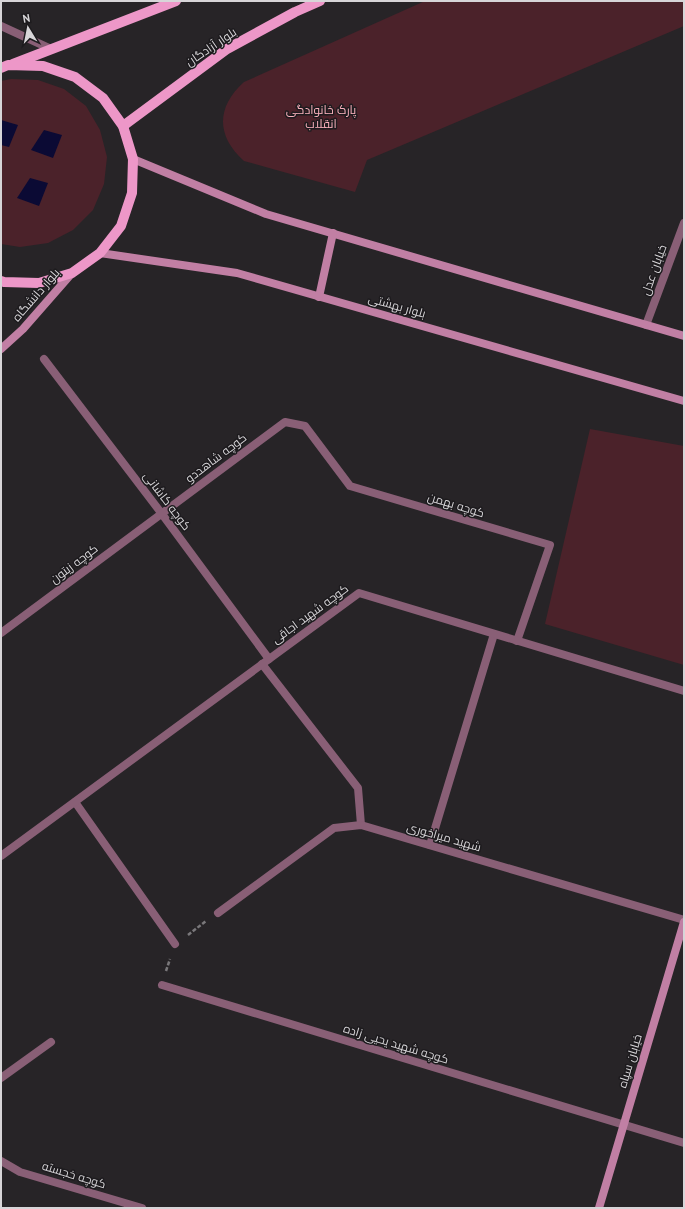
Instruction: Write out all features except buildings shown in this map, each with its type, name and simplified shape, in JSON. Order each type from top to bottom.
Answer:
[{"type":"main road","points":[[5,67],[162,4],[176,1]]},
{"type":"main road","name":"بلوار آزادگان","points":[[123,126],[227,49],[295,12],[320,1]]},
{"type":"main road","points":[[1,281],[39,283],[72,273],[100,253],[121,226],[132,193],[133,159],[123,126],[103,98],[75,77],[43,66],[5,67]]},
{"type":"main road","points":[[133,159],[266,214],[684,336]]},
{"type":"main road","points":[[319,296],[333,233]]},
{"type":"main road","name":"بلوار بهشتی","points":[[100,253],[237,274],[684,400]]},
{"type":"main road","name":"بلوار دانشگاه","points":[[1,349],[23,329],[72,273]]},
{"type":"main road","name":"خیابان سپاه","points":[[599,1208],[684,921]]},
{"type":"street","points":[[1,26],[51,49]]},
{"type":"street","name":"خیابان عدل","points":[[646,325],[684,223]]},
{"type":"street","name":"کوچه کاشانی","points":[[44,360],[162,514],[266,662],[358,788],[361,825]]},
{"type":"street","name":"کوچه شاهددو","points":[[162,514],[285,422]]},
{"type":"street","name":"کوچه بهمن","points":[[285,422],[305,426],[350,486],[550,545],[517,640]]},
{"type":"street","name":"کوچه زیتون","points":[[1,633],[162,514]]},
{"type":"street","name":"کوچه شهید اجاقی","points":[[1,856],[359,593],[684,691]]},
{"type":"street","points":[[430,845],[494,634]]},
{"type":"street","points":[[75,802],[175,944]]},
{"type":"street","name":"شهید میراخوری","points":[[218,913],[334,828],[361,825],[684,921]]},
{"type":"street","name":"کوچه شهید یحیی زاده","points":[[162,985],[623,1126],[684,1143]]},
{"type":"street","points":[[1,1078],[51,1042]]},
{"type":"street","name":"کوچه خجسته","points":[[1,1161],[20,1172],[142,1208]]},
{"type":"green space","name":"پارک خانوادگی انقلاب","points":[[425,1],[684,1],[684,26],[367,160],[355,192],[244,161],[228,142],[224,132],[224,111],[228,101],[244,82]]},
{"type":"green space","points":[[11,79],[38,80],[64,89],[86,106],[100,130],[107,157],[104,184],[93,210],[73,230],[48,243],[20,247],[1,244],[1,81]]},
{"type":"green space","points":[[590,429],[684,446],[684,665],[545,624]]},
{"type":"shaded area","points":[[1,120],[18,125],[9,147],[1,145]]},
{"type":"shaded area","points":[[44,130],[62,135],[53,158],[31,150]]},
{"type":"shaded area","points":[[30,178],[48,183],[39,206],[17,198]]}]
